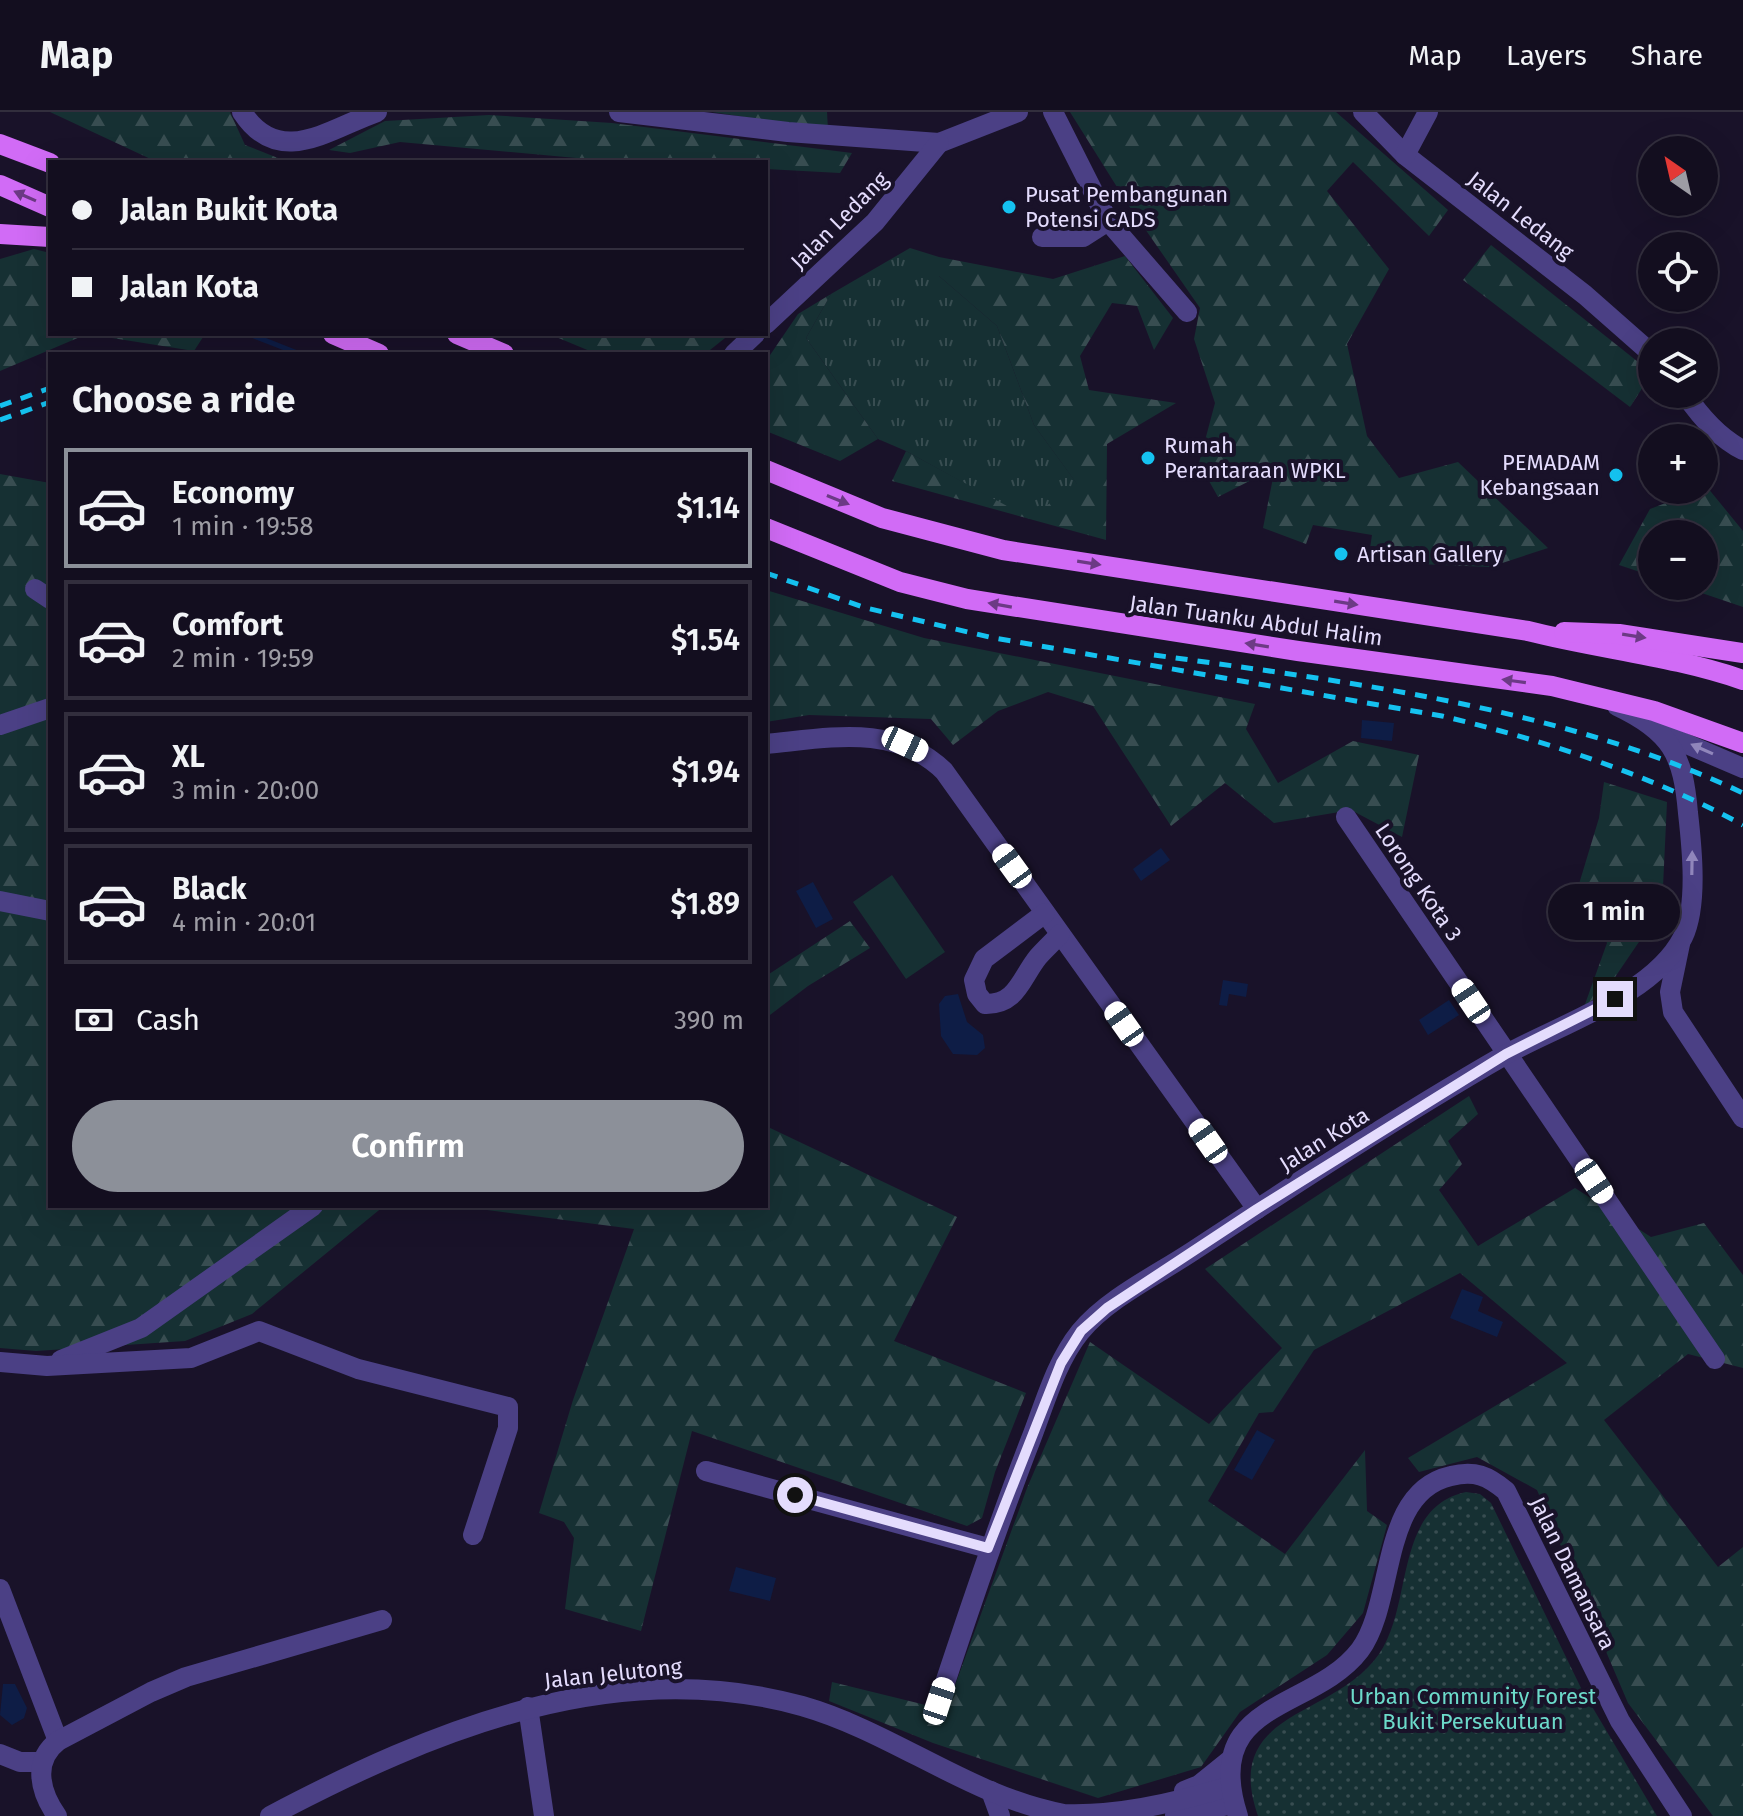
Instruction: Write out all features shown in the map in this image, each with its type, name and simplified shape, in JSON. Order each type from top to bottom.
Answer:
[{"type":"main road","points":[[0,137],[44,161]]},
{"type":"main road","points":[[0,144],[44,161]]},
{"type":"main road","points":[[0,185],[48,206]]},
{"type":"main road","points":[[0,234],[48,237]]},
{"type":"main road","points":[[338,336],[374,352]]},
{"type":"main road","points":[[462,336],[499,352]]},
{"type":"main road","name":"Jalan Tuanku Abdul Halim","points":[[768,471],[882,518],[1003,550],[1528,631],[1594,648],[1743,677]]},
{"type":"main road","name":"Jalan Tuanku Abdul Halim","points":[[768,529],[900,582],[967,599],[1591,694],[1700,725],[1743,743]]},
{"type":"main road","points":[[1528,631],[1619,634],[1743,653]]},
{"type":"street","points":[[242,112],[263,136],[285,144],[309,140],[377,112]]},
{"type":"street","name":"Jalan Ledang","points":[[619,112],[788,132],[939,143],[1018,112]]},
{"type":"street","points":[[1053,112],[1108,221],[1187,312]]},
{"type":"street","name":"Jalan Ledang","points":[[1363,112],[1405,155],[1585,295],[1638,342]]},
{"type":"street","points":[[1405,155],[1428,112]]},
{"type":"street","name":"Jalan Ledang","points":[[768,322],[875,222],[939,143]]},
{"type":"street","points":[[1042,237],[1083,237],[1108,221]]},
{"type":"street","points":[[736,352],[753,336]]},
{"type":"street","points":[[1695,408],[1730,444],[1743,450]]},
{"type":"street","points":[[768,464],[807,487]]},
{"type":"street","points":[[1591,694],[1661,733],[1743,768]]},
{"type":"street","points":[[0,725],[48,709]]},
{"type":"street","points":[[1661,733],[1681,763],[1688,812],[1691,893],[1670,992],[1673,1012],[1743,1118]]},
{"type":"street","points":[[768,744],[883,738],[926,753],[944,771],[1257,1209]]},
{"type":"street","name":"Lorong Kota 3","points":[[1346,817],[1715,1359]]},
{"type":"street","points":[[0,901],[48,911]]},
{"type":"street","points":[[1045,913],[984,959],[974,980],[977,994],[985,1004],[999,1004],[1013,995],[1060,934]]},
{"type":"street","name":"Jalan Kota","points":[[939,1701],[988,1548],[1061,1363],[1081,1331],[1107,1308],[1257,1209],[1506,1054],[1615,999],[1661,964],[1681,940]]},
{"type":"street","points":[[1009,942],[1031,968]]},
{"type":"street","points":[[47,1366],[141,1328],[310,1208]]},
{"type":"street","points":[[0,1362],[47,1366],[191,1358],[259,1331],[358,1369],[508,1407],[508,1428],[473,1535]]},
{"type":"street","points":[[706,1471],[988,1548]]},
{"type":"street","name":"Jalan Damansara","points":[[1149,1807],[1199,1785],[1230,1760],[1239,1741],[1259,1719],[1334,1672],[1358,1653],[1375,1628],[1390,1554],[1411,1506],[1426,1487],[1443,1477],[1465,1472],[1488,1476],[1506,1491],[1620,1721],[1682,1816]]},
{"type":"street","points":[[0,1589],[58,1741]]},
{"type":"street","points":[[49,1813],[42,1784],[42,1762],[48,1749],[58,1741],[186,1677],[382,1620]]},
{"type":"street","name":"Jalan Jelutong","points":[[270,1816],[345,1777],[445,1733],[528,1707],[639,1690],[708,1689],[800,1706],[862,1727],[991,1791],[1064,1814],[1103,1816],[1149,1807],[1234,1802]]},
{"type":"street","points":[[528,1707],[544,1816]]},
{"type":"street","points":[[0,1754],[20,1762],[42,1762]]},
{"type":"street","points":[[1172,1816],[1234,1802],[1230,1760]]},
{"type":"street","points":[[991,1791],[1000,1816]]},
{"type":"green space","points":[[50,112],[230,112],[245,145],[283,160],[153,160]]},
{"type":"green space","points":[[712,112],[827,112],[828,130]]},
{"type":"green space","points":[[1070,112],[1336,112],[1448,210],[1429,236],[1353,162],[1327,191],[1389,269],[1347,344],[1367,436],[1399,478],[1458,462],[1548,548],[1490,567],[1368,562],[1372,535],[1313,525],[1306,544],[1263,528],[1275,468],[1218,497],[1199,463],[1215,403],[1194,339],[1200,308],[1127,203]]},
{"type":"green space","points":[[489,115],[612,123],[852,153],[840,173],[768,169],[768,160],[598,160],[400,142],[350,153],[329,150],[385,121]]},
{"type":"green space","points":[[1491,245],[1638,362],[1638,395],[1630,407],[1463,280]]},
{"type":"green space","points":[[910,248],[939,257],[939,276],[997,326],[1034,425],[1078,485],[1029,519],[906,451],[878,439],[806,338],[831,294]]},
{"type":"green space","points":[[34,249],[48,252],[48,336],[82,336],[0,371],[0,259]]},
{"type":"green space","points":[[1125,256],[1173,318],[1154,350],[1137,306],[1112,303],[1080,356],[1089,390],[1176,403],[1107,444],[1106,540],[892,481],[906,451],[1029,518],[1077,484],[1034,425],[997,326],[939,276],[939,257],[1053,279]]},
{"type":"green space","points":[[831,294],[806,338],[878,439],[840,461],[768,432],[768,358],[798,314]]},
{"type":"green space","points":[[100,336],[204,336],[194,351]]},
{"type":"green space","points":[[554,336],[728,336],[708,352],[592,352]]},
{"type":"green space","points":[[0,474],[48,483],[48,1208],[382,1208],[252,1314],[185,1341],[36,1351],[0,1348]]},
{"type":"green space","points":[[1718,500],[1743,531],[1743,607],[1718,599],[1718,520],[1644,520],[1650,509],[1663,504],[1718,504]]},
{"type":"green space","points":[[1638,531],[1638,571],[1619,565]]},
{"type":"green space","points":[[768,591],[924,638],[1255,704],[1246,729],[1278,783],[1353,741],[1419,755],[1402,837],[1351,810],[1274,823],[1225,783],[1171,826],[1093,706],[1048,692],[998,711],[953,745],[931,719],[809,715],[768,722]]},
{"type":"green space","points":[[1604,782],[1667,802],[1662,908],[1609,986],[1584,1007],[1607,943],[1579,884],[1599,818]]},
{"type":"green space","points":[[892,875],[945,952],[906,979],[853,902]]},
{"type":"green space","points":[[850,921],[870,948],[808,986],[768,1016],[768,975]]},
{"type":"green space","points":[[1469,1096],[1478,1114],[1448,1141],[1462,1164],[1439,1190],[1478,1246],[1575,1188],[1651,1237],[1704,1223],[1743,1275],[1743,1368],[1688,1354],[1604,1420],[1718,1567],[1743,1547],[1743,1816],[1713,1816],[1628,1703],[1537,1490],[1477,1457],[1419,1472],[1408,1458],[1567,1363],[1460,1273],[1314,1350],[1273,1412],[1259,1413],[1208,1501],[1285,1554],[1365,1450],[1367,1511],[1387,1525],[1363,1613],[1327,1655],[1240,1712],[1201,1767],[1098,1798],[933,1743],[829,1701],[832,1682],[946,1710],[1027,1488],[1090,1342],[1209,1424],[1282,1348],[1205,1269]]},
{"type":"green space","points":[[768,1127],[957,1217],[894,1341],[1026,1393],[995,1472],[982,1518],[967,1526],[692,1431],[641,1631],[565,1609],[574,1538],[564,1522],[539,1513],[573,1400],[634,1229],[472,1208],[768,1208]]},
{"type":"green space","name":"Urban Community Forest Bukit Persekutuan","points":[[1466,1492],[1480,1494],[1491,1503],[1581,1688],[1657,1816],[1258,1816],[1251,1781],[1255,1755],[1268,1735],[1359,1676],[1379,1654],[1390,1633],[1416,1537],[1427,1517],[1443,1502]]},
{"type":"water","points":[[1362,720],[1394,723],[1392,741],[1361,738]]},
{"type":"water","points":[[1161,848],[1170,860],[1141,881],[1133,869]]},
{"type":"water","points":[[813,882],[833,919],[816,928],[796,891]]},
{"type":"water","points":[[1223,980],[1248,984],[1246,997],[1229,994],[1227,1006],[1219,1005]]},
{"type":"water","points":[[958,994],[967,1022],[983,1035],[985,1048],[977,1055],[953,1054],[941,1036],[939,1004],[945,996]]},
{"type":"water","points":[[1449,1000],[1459,1015],[1428,1035],[1419,1020]]},
{"type":"water","points":[[1462,1289],[1483,1297],[1478,1311],[1503,1322],[1497,1337],[1450,1318]]},
{"type":"water","points":[[1257,1430],[1275,1440],[1252,1480],[1234,1470]]},
{"type":"water","points":[[736,1567],[776,1578],[770,1601],[729,1591]]},
{"type":"water","points":[[3,1684],[15,1684],[27,1708],[24,1718],[12,1725],[0,1715]]},
{"type":"waterway","points":[[254,336],[295,352]]},
{"type":"railway","points":[[0,406],[48,389]]},
{"type":"railway","points":[[0,420],[48,403]]},
{"type":"railway","points":[[768,574],[866,608],[989,637],[1442,716],[1481,726],[1558,748],[1634,775],[1743,825]]},
{"type":"railway","points":[[1154,655],[1379,688],[1529,719],[1603,739],[1743,793]]},
{"type":"place","name":"Pusat Pembangunan Potensi CADS","points":[[1009,207]]},
{"type":"place","name":"Rumah Perantaraan WPKL","points":[[1148,458]]},
{"type":"place","name":"PEMADAM Kebangsaan","points":[[1616,475]]},
{"type":"place","name":"Artisan Gallery","points":[[1341,554]]},
{"type":"route","points":[[795,1495],[988,1548],[1061,1363],[1081,1331],[1107,1308],[1257,1209],[1506,1054],[1615,999]]}]
